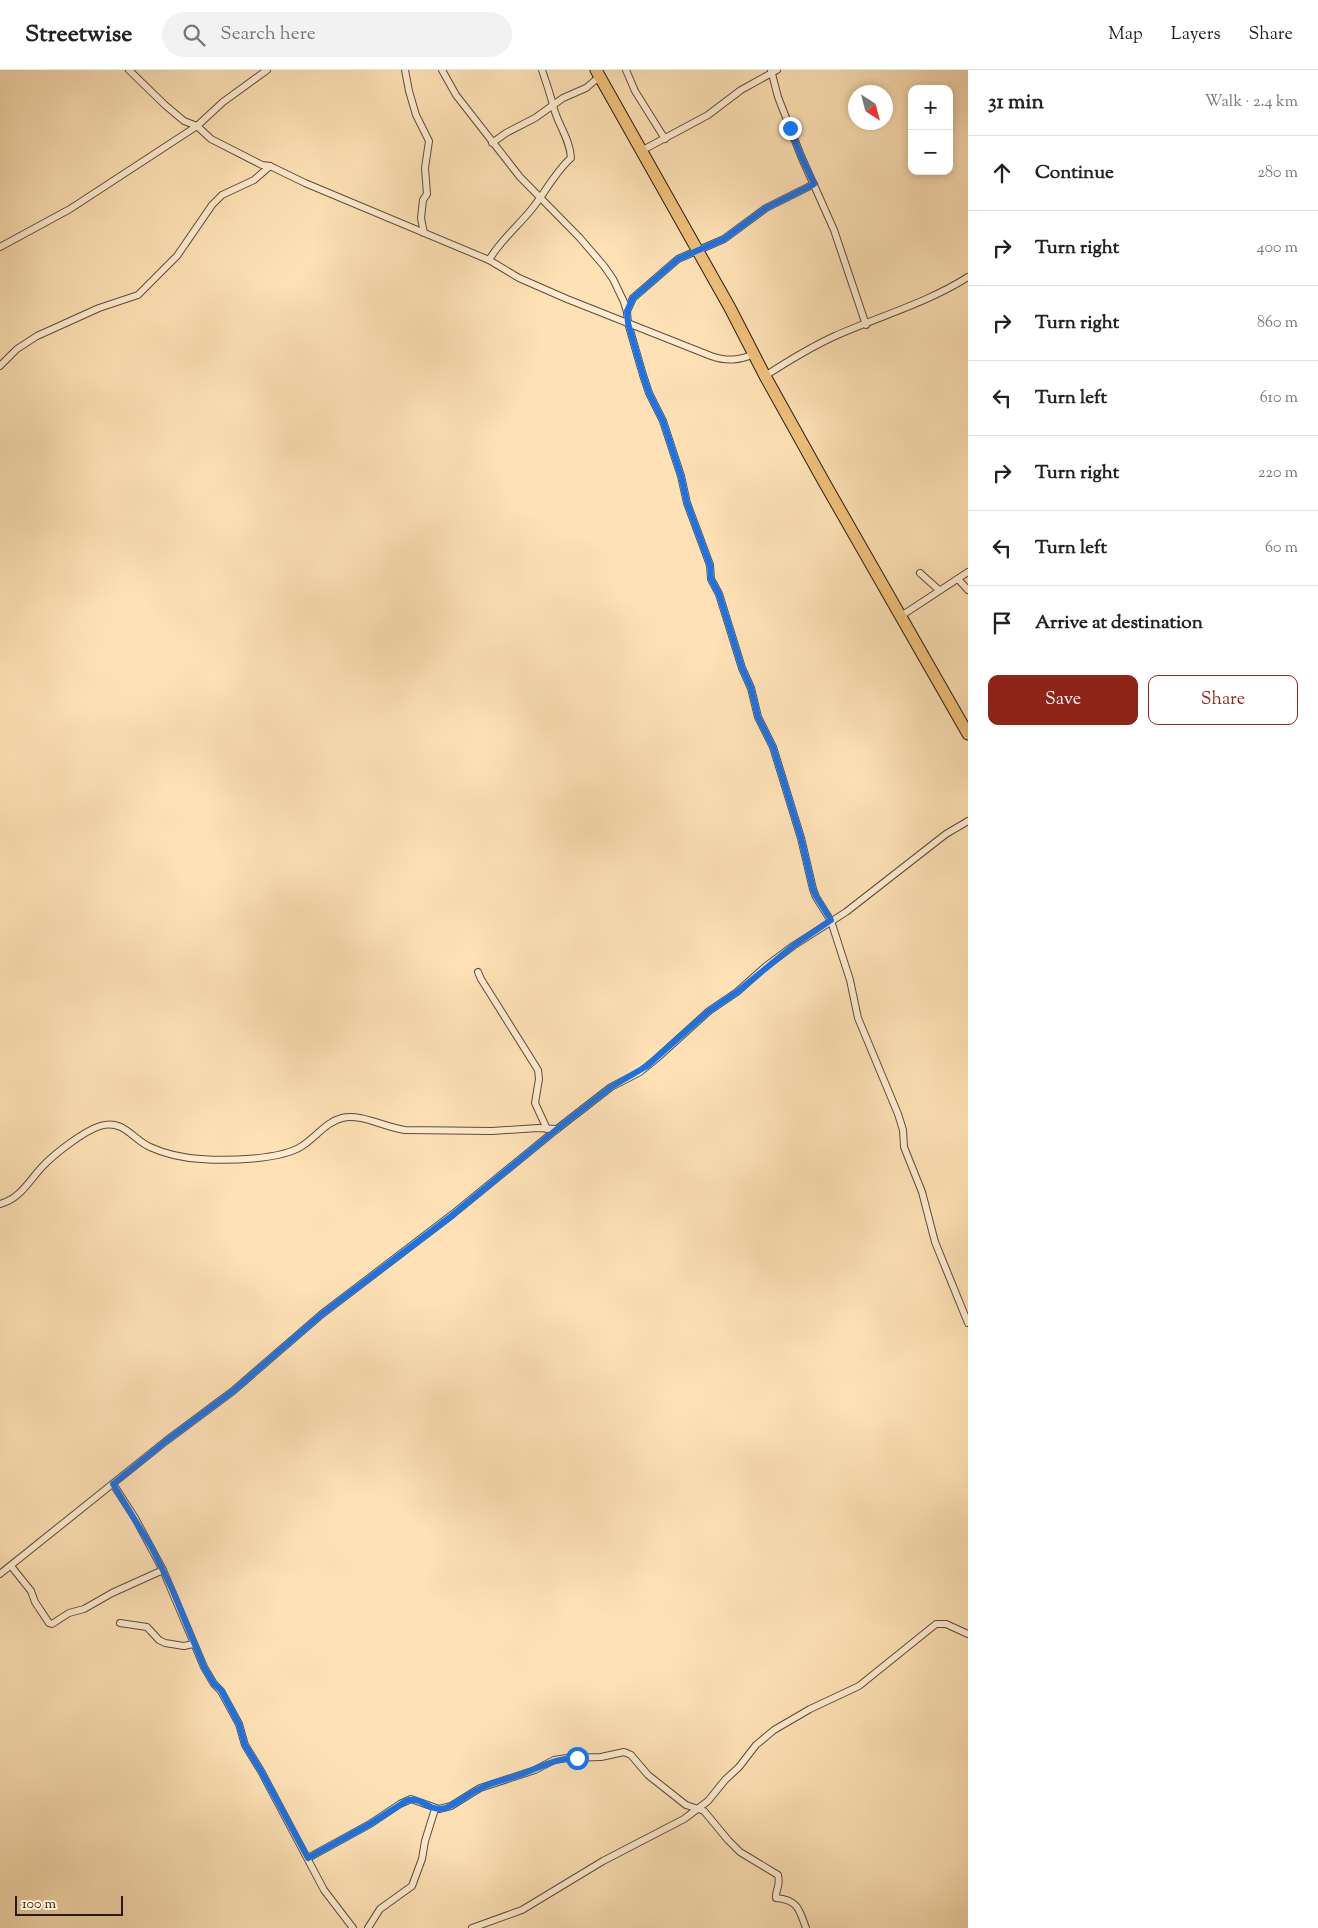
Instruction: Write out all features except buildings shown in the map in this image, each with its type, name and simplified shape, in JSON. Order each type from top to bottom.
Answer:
[{"type":"highway","points":[[597,74],[755,354],[765,376],[968,734]]},
{"type":"street","points":[[129,70],[184,121],[197,126],[211,139],[262,165],[270,166],[489,260],[519,278],[540,287],[723,360],[740,360],[755,354]]},
{"type":"street","points":[[0,247],[70,209],[197,126],[230,96],[267,70]]},
{"type":"street","points":[[405,70],[416,115],[429,141],[425,168],[427,194],[421,218],[424,233]]},
{"type":"street","points":[[442,70],[451,88],[520,177],[604,266],[613,279],[627,311],[628,323],[649,393],[663,421],[681,476],[687,503],[710,565],[711,579],[719,594],[742,668],[755,698],[758,717],[773,747],[801,838],[813,889],[831,920],[850,980],[858,1018],[898,1114],[903,1130],[904,1147],[922,1192],[936,1247],[968,1323]]},
{"type":"street","points":[[489,260],[500,241],[514,230],[564,164],[572,158],[567,138],[553,105],[550,90],[542,70]]},
{"type":"street","points":[[626,70],[635,91],[666,139]]},
{"type":"street","points":[[641,151],[708,115],[741,90],[773,71],[778,97],[801,156],[834,230],[866,325]]},
{"type":"street","points":[[492,143],[506,133],[535,118],[553,105],[586,88],[597,74]]},
{"type":"street","points":[[0,366],[17,350],[37,336],[99,308],[138,295],[177,256],[206,213],[222,195],[254,180],[270,166]]},
{"type":"street","points":[[627,311],[633,298],[678,259],[724,239],[766,208],[814,184]]},
{"type":"street","points":[[765,376],[805,351],[835,336],[866,325],[928,298],[968,277]]},
{"type":"street","points":[[901,616],[924,603],[939,590],[968,572]]},
{"type":"street","points":[[920,573],[939,590]]},
{"type":"street","points":[[958,579],[968,590]]},
{"type":"street","points":[[0,1574],[166,1441],[233,1391],[322,1314],[450,1217],[557,1129],[611,1087],[647,1066],[709,1011],[737,992],[793,946],[846,912],[946,834],[968,821]]},
{"type":"street","points":[[478,972],[481,980],[538,1070],[539,1079],[535,1103],[548,1129]]},
{"type":"street","points":[[0,1204],[10,1201],[17,1196],[42,1167],[63,1148],[90,1131],[107,1124],[122,1126],[143,1143],[154,1149],[199,1159],[222,1160],[274,1155],[298,1148],[327,1125],[343,1118],[363,1119],[396,1130],[492,1131],[557,1129]]},
{"type":"street","points":[[113,1484],[135,1518],[163,1570],[193,1644],[204,1667],[214,1684],[221,1690],[239,1724],[245,1745],[261,1771],[324,1890],[353,1928]]},
{"type":"street","points":[[11,1566],[31,1590],[35,1602],[51,1624],[69,1613],[84,1609],[112,1593],[163,1570]]},
{"type":"street","points":[[120,1623],[147,1627],[159,1640],[169,1644],[184,1646],[193,1644]]},
{"type":"street","points":[[472,1928],[522,1910],[603,1861],[684,1819],[708,1801],[756,1745],[774,1730],[810,1709],[859,1686],[936,1624],[946,1624],[968,1634]]},
{"type":"street","points":[[308,1858],[411,1799],[435,1809],[451,1806],[480,1788],[535,1770],[560,1758],[601,1757],[620,1752],[631,1755],[648,1775],[686,1805],[704,1811],[735,1847],[778,1875],[780,1886],[776,1893],[776,1898],[784,1898],[797,1906],[806,1928]]},
{"type":"street","points":[[368,1928],[380,1909],[412,1886],[422,1859],[424,1841],[435,1809]]},
{"type":"route","points":[[577,1758],[560,1758],[535,1770],[480,1788],[445,1808],[435,1809],[423,1802],[411,1799],[308,1858],[245,1745],[239,1724],[221,1690],[214,1684],[204,1667],[173,1591],[152,1548],[113,1484],[166,1441],[203,1415],[322,1314],[450,1217],[557,1129],[611,1087],[640,1072],[709,1011],[722,1004],[765,967],[831,920],[813,889],[801,838],[773,747],[758,717],[755,698],[742,668],[719,594],[711,579],[710,565],[687,503],[681,476],[663,421],[649,393],[643,375],[628,323],[627,311],[633,298],[678,259],[724,239],[774,203],[814,184],[790,128]]}]
